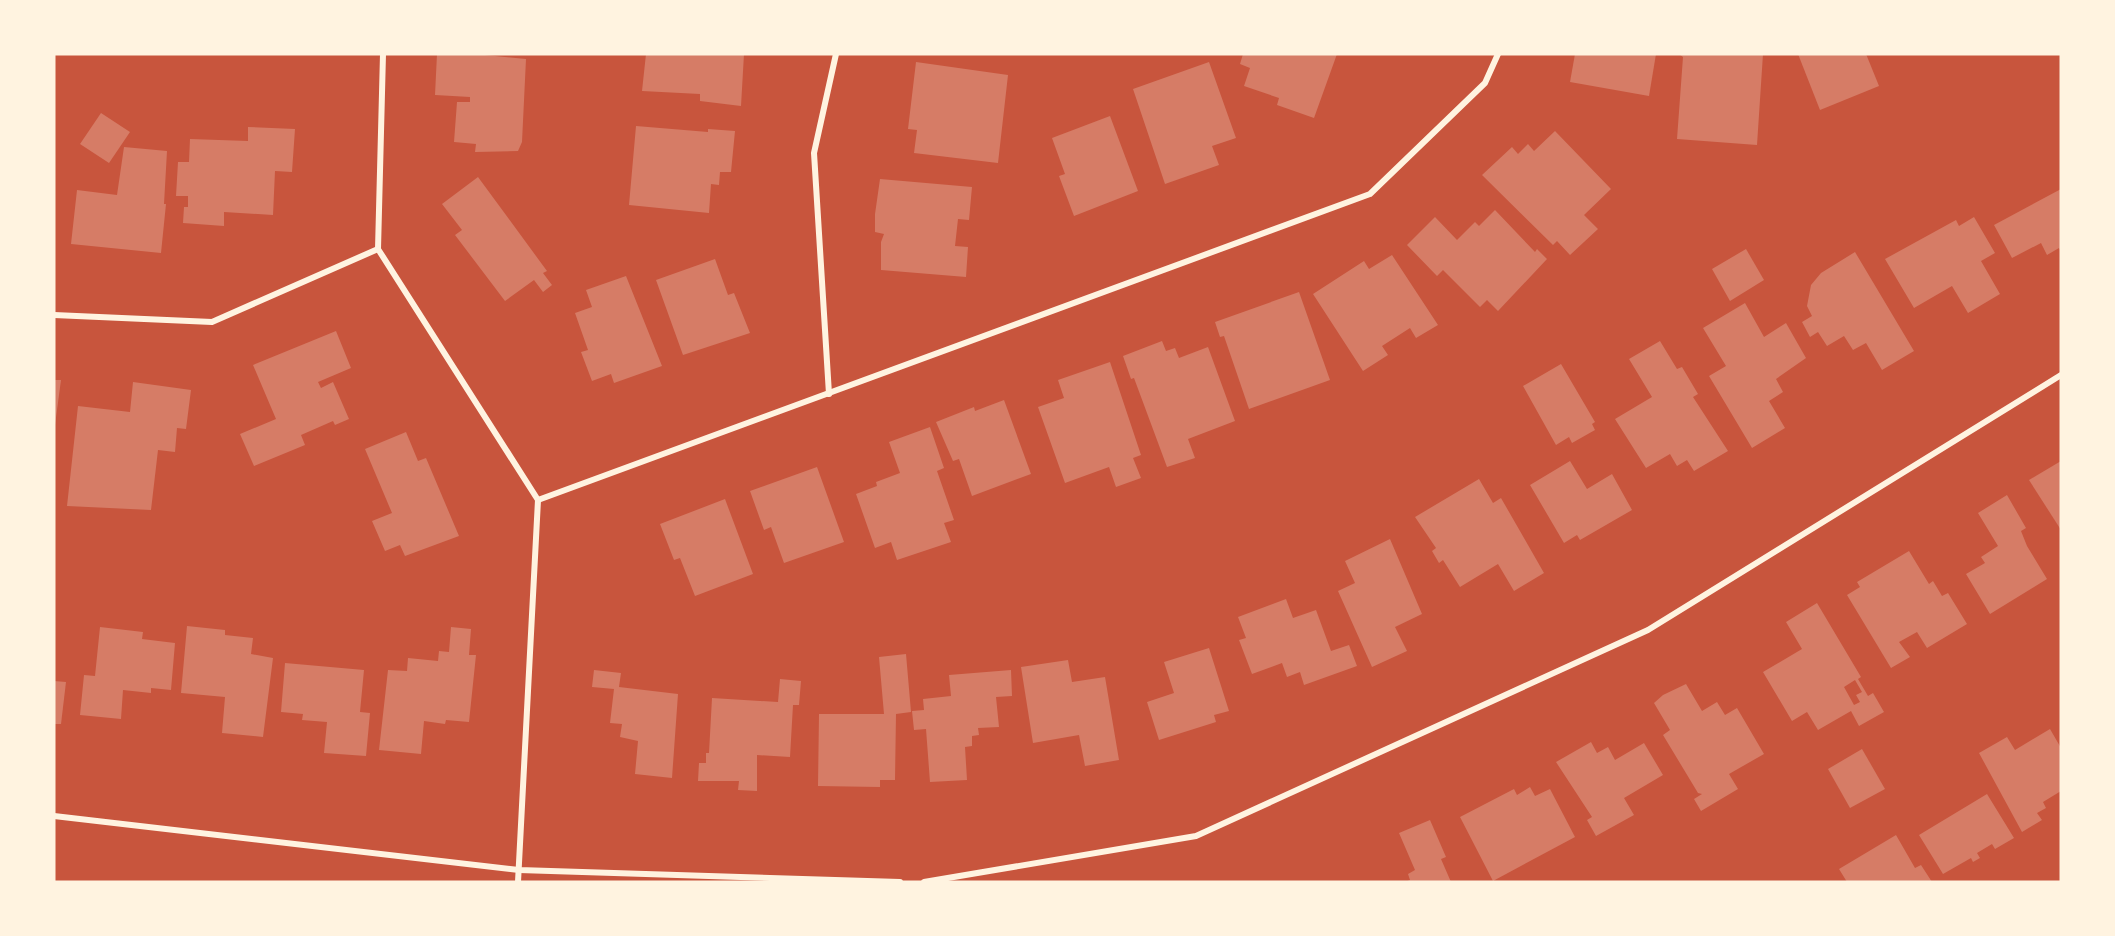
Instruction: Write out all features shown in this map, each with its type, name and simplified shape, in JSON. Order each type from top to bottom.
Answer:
[{"type":"street","points":[[383,54],[378,249],[538,500],[518,882]]},
{"type":"street","points":[[829,394],[814,153],[837,54]]},
{"type":"street","points":[[538,500],[1370,194],[1485,82],[1498,54]]},
{"type":"street","points":[[54,315],[212,322],[378,249]]},
{"type":"street","points":[[924,882],[1196,837],[1648,630],[2061,375]]},
{"type":"street","points":[[54,816],[519,870],[900,882]]},
{"type":"building","points":[[437,54],[475,54],[526,59],[522,142],[518,151],[475,152],[476,144],[454,142],[457,102],[470,102],[470,97],[435,95]]},
{"type":"building","points":[[646,54],[744,54],[741,106],[700,101],[700,94],[642,91]]},
{"type":"building","points":[[1243,54],[1337,54],[1314,118],[1277,105],[1279,98],[1244,86],[1250,68],[1240,64]]},
{"type":"building","points":[[1575,54],[1656,54],[1649,96],[1570,82]]},
{"type":"building","points":[[1679,54],[1763,54],[1757,145],[1677,139],[1683,57]]},
{"type":"building","points":[[1798,54],[1866,54],[1879,86],[1820,110]]},
{"type":"building","points":[[916,62],[1008,75],[998,163],[914,153],[917,130],[908,129]]},
{"type":"building","points":[[1209,62],[1236,138],[1212,146],[1219,165],[1165,184],[1133,89]]},
{"type":"building","points":[[101,113],[130,132],[109,163],[80,144]]},
{"type":"building","points":[[1110,116],[1138,191],[1074,216],[1059,176],[1065,174],[1052,138]]},
{"type":"building","points":[[636,126],[708,132],[708,129],[735,131],[731,172],[720,172],[719,185],[711,184],[709,213],[629,205]]},
{"type":"building","points":[[248,127],[295,129],[292,172],[275,171],[273,215],[224,212],[224,226],[183,223],[184,207],[188,207],[188,196],[176,196],[178,162],[189,162],[190,139],[248,141]]},
{"type":"building","points":[[1555,131],[1611,189],[1584,215],[1598,229],[1570,255],[1557,241],[1553,245],[1482,175],[1512,147],[1518,154],[1528,144],[1534,151]]},
{"type":"building","points":[[124,147],[167,151],[164,204],[166,204],[161,253],[71,244],[77,190],[117,195]]},
{"type":"building","points":[[478,177],[547,271],[543,273],[552,285],[543,292],[534,280],[505,301],[455,235],[462,230],[442,204]]},
{"type":"building","points":[[880,179],[972,187],[969,220],[958,219],[955,246],[968,247],[966,277],[881,270],[881,242],[884,234],[875,232]]},
{"type":"building","points":[[2061,189],[2061,252],[2059,248],[2047,255],[2041,243],[2012,258],[1994,225]]},
{"type":"building","points":[[1495,210],[1535,252],[1537,249],[1547,259],[1498,311],[1487,300],[1480,307],[1443,270],[1437,276],[1407,245],[1435,217],[1457,240],[1475,222],[1479,226]]},
{"type":"building","points":[[1974,217],[1995,253],[1981,261],[2000,294],[1968,313],[1952,286],[1914,308],[1885,259],[1956,220],[1959,226]]},
{"type":"building","points":[[1746,249],[1764,280],[1730,301],[1712,269]]},
{"type":"building","points":[[1855,252],[1914,351],[1882,370],[1866,343],[1853,350],[1844,336],[1827,346],[1818,332],[1810,337],[1802,322],[1812,316],[1807,306],[1811,285],[1821,273]]},
{"type":"building","points":[[1392,255],[1438,325],[1416,338],[1410,328],[1382,346],[1388,355],[1363,371],[1313,294],[1364,261],[1369,269]]},
{"type":"building","points":[[715,259],[728,295],[734,293],[750,333],[683,355],[656,280]]},
{"type":"building","points":[[626,276],[662,366],[614,383],[611,374],[592,381],[581,352],[588,350],[575,313],[592,307],[586,290]]},
{"type":"building","points":[[1299,292],[1330,380],[1249,409],[1224,336],[1220,337],[1215,322]]},
{"type":"building","points":[[1745,303],[1764,337],[1786,323],[1806,358],[1776,379],[1783,392],[1769,401],[1785,428],[1752,448],[1709,376],[1726,366],[1703,328]]},
{"type":"building","points":[[336,331],[351,368],[318,382],[321,388],[333,382],[349,419],[335,425],[333,421],[301,435],[305,445],[254,466],[240,434],[276,419],[253,365]]},
{"type":"building","points":[[1162,341],[1166,351],[1175,348],[1179,358],[1208,347],[1235,421],[1188,439],[1195,458],[1167,467],[1134,378],[1131,379],[1123,356]]},
{"type":"building","points":[[1660,341],[1677,369],[1682,367],[1698,394],[1693,397],[1728,451],[1694,471],[1687,460],[1677,466],[1670,454],[1646,468],[1615,419],[1652,397],[1629,359]]},
{"type":"building","points":[[1110,362],[1141,455],[1133,458],[1141,478],[1116,487],[1109,467],[1065,483],[1038,407],[1064,398],[1058,380]]},
{"type":"building","points":[[1561,364],[1595,422],[1592,424],[1595,430],[1572,443],[1569,437],[1556,445],[1523,386]]},
{"type":"building","points":[[54,380],[61,380],[55,425],[54,425]]},
{"type":"building","points":[[133,382],[191,390],[186,429],[177,428],[175,452],[158,450],[151,510],[67,506],[78,406],[130,412]]},
{"type":"building","points":[[1004,400],[1031,474],[972,496],[959,459],[953,461],[936,422],[974,407],[975,411]]},
{"type":"building","points":[[930,427],[944,468],[937,471],[954,520],[944,523],[951,542],[897,560],[891,542],[875,548],[856,494],[877,486],[876,482],[900,473],[889,442]]},
{"type":"building","points":[[406,432],[418,461],[426,458],[459,536],[405,556],[400,545],[385,551],[372,521],[392,513],[365,449]]},
{"type":"building","points":[[1570,461],[1587,489],[1612,474],[1632,510],[1580,540],[1577,535],[1564,543],[1530,485]]},
{"type":"building","points":[[2061,461],[2061,530],[2029,480]]},
{"type":"building","points":[[817,467],[844,542],[784,563],[771,527],[764,530],[750,491]]},
{"type":"building","points":[[1479,479],[1493,503],[1501,498],[1544,573],[1514,591],[1498,564],[1460,587],[1443,560],[1439,563],[1432,551],[1436,548],[1415,517]]},
{"type":"building","points":[[2007,495],[2026,528],[2021,531],[2027,546],[2047,579],[1990,614],[1966,574],[1985,563],[1981,557],[1998,546],[1978,513]]},
{"type":"building","points":[[725,499],[753,574],[695,596],[680,558],[674,560],[660,524]]},
{"type":"building","points":[[1390,539],[1422,614],[1395,627],[1407,651],[1372,667],[1338,591],[1355,583],[1345,561]]},
{"type":"building","points":[[1909,551],[1929,584],[1933,581],[1942,596],[1948,593],[1967,624],[1927,648],[1917,632],[1899,642],[1910,657],[1891,668],[1847,595],[1860,587],[1857,582]]},
{"type":"building","points":[[1286,599],[1293,618],[1316,610],[1331,651],[1349,645],[1357,666],[1304,685],[1300,672],[1287,677],[1282,663],[1252,674],[1239,640],[1246,638],[1238,617]]},
{"type":"building","points":[[1817,603],[1861,677],[1858,679],[1868,696],[1873,693],[1884,712],[1859,726],[1851,711],[1818,730],[1807,712],[1792,721],[1763,672],[1802,649],[1786,622]],"holes":[[[1855,680],[1862,692],[1856,695],[1860,702],[1854,705],[1844,687]]]},
{"type":"building","points":[[187,626],[225,630],[225,635],[253,638],[251,654],[273,658],[263,737],[222,733],[225,697],[181,693]]},
{"type":"building","points":[[100,627],[143,632],[142,639],[175,643],[171,690],[151,688],[151,693],[123,690],[121,719],[80,715],[84,675],[95,676]]},
{"type":"building","points":[[451,627],[471,629],[469,655],[476,655],[469,722],[446,720],[445,724],[424,721],[421,754],[379,750],[388,670],[407,671],[408,658],[438,661],[439,651],[449,652]]},
{"type":"building","points":[[1209,648],[1229,711],[1214,715],[1216,722],[1159,740],[1147,702],[1174,693],[1164,662]]},
{"type":"building","points":[[906,654],[911,712],[896,714],[895,780],[880,780],[880,787],[818,786],[819,714],[884,714],[879,657]]},
{"type":"building","points":[[1068,660],[1072,682],[1105,677],[1119,760],[1085,766],[1079,735],[1033,743],[1021,667]]},
{"type":"building","points":[[285,663],[364,670],[360,712],[370,713],[366,756],[324,753],[327,722],[302,720],[303,714],[281,712]]},
{"type":"building","points":[[594,670],[621,673],[619,687],[678,694],[672,778],[635,774],[638,741],[620,737],[622,724],[610,723],[614,689],[592,687]]},
{"type":"building","points":[[1011,670],[1012,696],[996,697],[999,727],[978,728],[979,735],[972,736],[972,746],[965,747],[967,780],[930,782],[926,729],[914,730],[912,711],[924,710],[923,699],[951,696],[949,675]]},
{"type":"building","points":[[780,679],[801,681],[799,705],[793,705],[790,757],[757,755],[757,791],[738,790],[739,781],[698,781],[699,763],[706,763],[706,753],[709,753],[712,698],[778,702]]},
{"type":"building","points":[[54,681],[66,682],[61,724],[54,724]]},
{"type":"building","points":[[1686,684],[1702,711],[1717,702],[1725,715],[1737,708],[1764,754],[1729,774],[1738,789],[1701,811],[1694,799],[1702,794],[1698,793],[1663,735],[1670,730],[1654,703],[1663,695]]},
{"type":"building","points":[[2050,729],[2061,748],[2061,791],[2043,802],[2046,808],[2037,813],[2042,820],[2022,832],[1979,753],[2007,737],[2015,750]]},
{"type":"building","points":[[1591,742],[1597,753],[1608,747],[1615,760],[1644,743],[1663,775],[1624,798],[1634,815],[1596,836],[1587,820],[1592,817],[1556,762]]},
{"type":"building","points":[[1862,749],[1885,789],[1850,808],[1828,769]]},
{"type":"building","points":[[1530,787],[1535,796],[1550,789],[1575,837],[1493,881],[1460,817],[1514,789],[1517,795]]},
{"type":"building","points":[[1987,794],[2014,838],[1995,849],[1992,844],[1977,853],[1980,858],[1973,862],[1971,858],[1943,874],[1919,835]]},
{"type":"building","points":[[1430,820],[1446,857],[1441,859],[1451,882],[1405,882],[1410,880],[1408,874],[1415,870],[1399,833]]},
{"type":"building","points":[[1896,835],[1915,868],[1921,865],[1932,882],[1847,882],[1839,869]]}]
